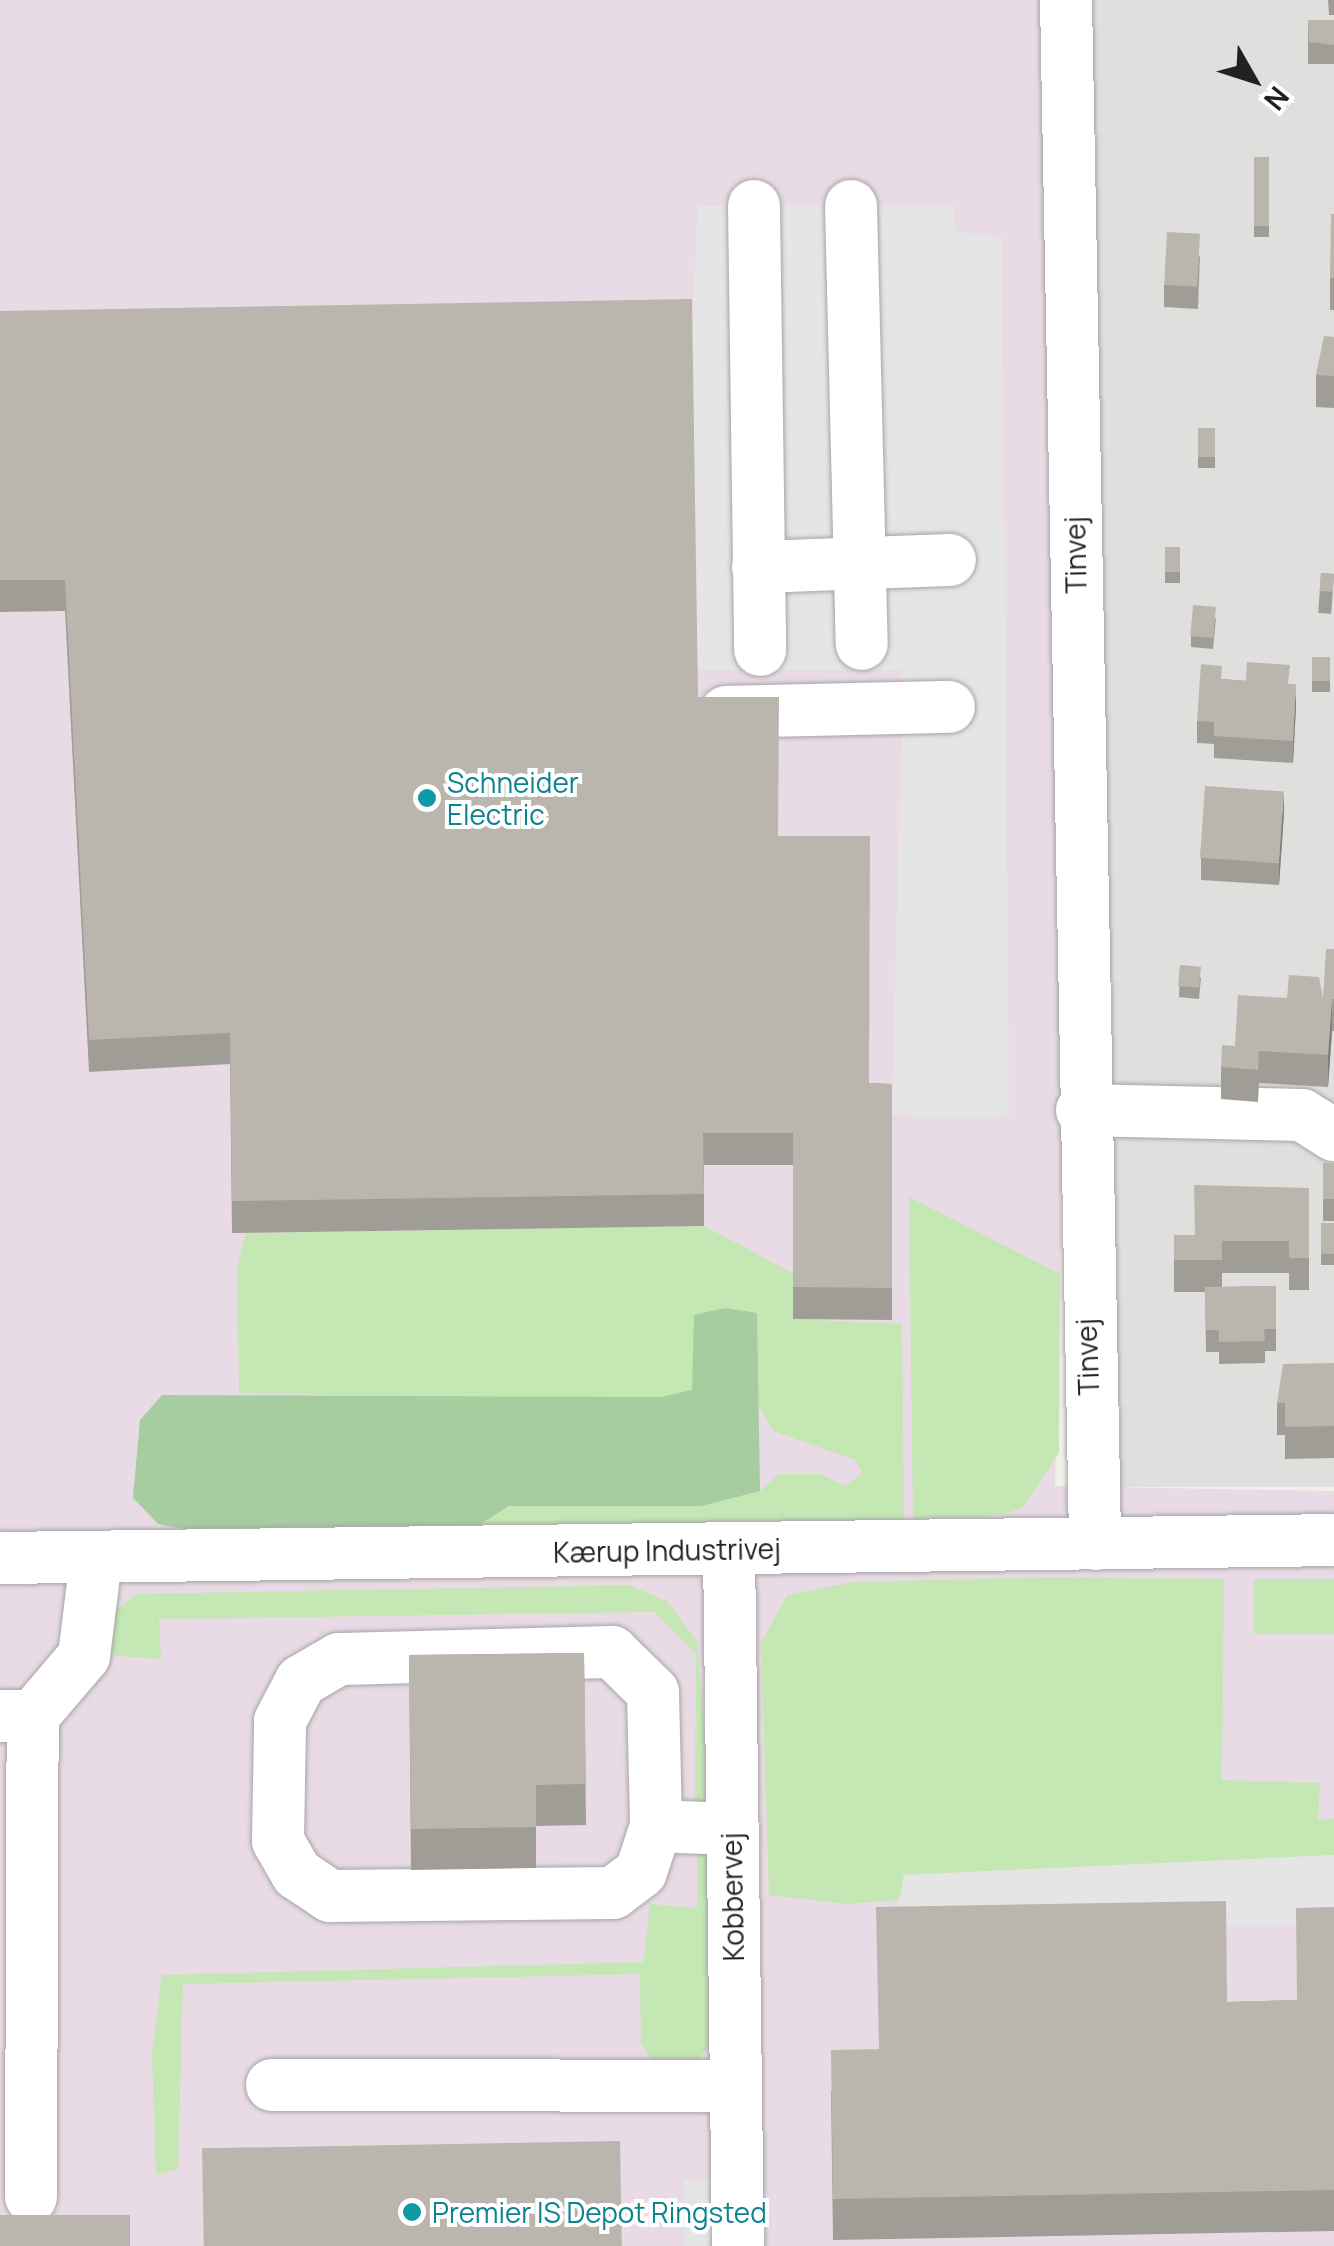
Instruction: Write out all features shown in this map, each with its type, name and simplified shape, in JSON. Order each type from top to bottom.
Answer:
[{"type":"street","name":"Tinvej","points":[[1066,0],[1082,1110],[1095,1544]]},
{"type":"street","points":[[754,206],[760,650]]},
{"type":"street","points":[[851,206],[862,644]]},
{"type":"street","points":[[758,567],[950,560]]},
{"type":"street","points":[[726,712],[948,707]]},
{"type":"street","points":[[1082,1110],[1302,1115],[1334,1135]]},
{"type":"street","name":"Kærup Industrivej","points":[[0,1558],[1334,1540]]},
{"type":"street","name":"Kobbervej","points":[[728,1549],[738,2246]]},
{"type":"street","points":[[31,2198],[17,1716],[84,1656],[96,1559]]},
{"type":"street","points":[[612,1652],[653,1692],[656,1826],[640,1872],[612,1894],[330,1896],[297,1874],[278,1841],[280,1721],[301,1681],[339,1659],[612,1652]]},
{"type":"street","points":[[656,1826],[731,1830]]},
{"type":"street","points":[[272,2085],[735,2086]]},
{"type":"shaded area","points":[[0,0],[1090,0],[1055,1486],[1334,1491],[1334,2246],[0,2246]]},
{"type":"shaded area","points":[[1090,0],[1334,0],[1334,1487],[1090,1487]]},
{"type":"shaded area","points":[[955,205],[955,231],[1002,237],[1009,1116],[943,1118],[892,1115],[903,670],[697,670],[692,331],[698,206]]},
{"type":"shaded area","points":[[1334,1855],[1334,1924],[894,1931],[904,1875]]},
{"type":"shaded area","points":[[684,2180],[713,2180],[713,2246],[684,2246]]},
{"type":"green space","points":[[909,1197],[1060,1274],[1059,1453],[1022,1508],[996,1516],[913,1519]]},
{"type":"green space","points":[[704,1226],[793,1273],[793,1319],[902,1324],[904,1521],[479,1525],[509,1506],[702,1506],[760,1491],[779,1474],[821,1474],[845,1486],[862,1474],[856,1460],[773,1431],[758,1404],[239,1393],[237,1269],[246,1233]]},
{"type":"green space","points":[[725,1308],[757,1313],[760,1491],[702,1506],[509,1506],[479,1525],[184,1529],[158,1524],[133,1498],[140,1420],[162,1395],[661,1397],[692,1390],[694,1315]]},
{"type":"green space","points":[[1050,1577],[1224,1579],[1222,1780],[1320,1783],[1318,1820],[1334,1819],[1334,1855],[904,1875],[899,1900],[847,1904],[769,1895],[761,1643],[787,1595],[854,1582]]},
{"type":"green space","points":[[1254,1579],[1334,1579],[1334,1634],[1254,1634]]},
{"type":"green space","points":[[629,1585],[667,1601],[697,1641],[711,1804],[695,1803],[696,1654],[654,1612],[159,1619],[161,1659],[106,1655],[108,1616],[136,1594]]},
{"type":"green space","points":[[697,1853],[709,1853],[709,2045],[700,2059],[655,2065],[641,2043],[640,1974],[183,1984],[178,2169],[156,2175],[152,2056],[162,1975],[643,1962],[650,1904],[697,1908]]},
{"type":"building","points":[[1308,20],[1334,20],[1334,45],[1309,42]]},
{"type":"building","points":[[1254,157],[1269,157],[1269,226],[1254,226]]},
{"type":"building","points":[[1334,214],[1334,278],[1330,278]]},
{"type":"building","points":[[1167,232],[1200,234],[1197,287],[1164,285]]},
{"type":"building","name":"Schneider Electric","points":[[692,299],[698,697],[779,697],[778,836],[870,836],[869,1083],[892,1084],[892,1288],[793,1287],[793,1133],[703,1133],[704,1194],[232,1201],[230,1033],[89,1040],[65,580],[0,580],[0,311]]},
{"type":"building","points":[[1324,336],[1334,337],[1334,376],[1316,375]]},
{"type":"building","points":[[1198,428],[1215,428],[1215,457],[1198,457]]},
{"type":"building","points":[[1165,547],[1180,547],[1180,572],[1165,572]]},
{"type":"building","points":[[1321,573],[1334,574],[1333,592],[1320,591]]},
{"type":"building","points":[[1193,605],[1216,607],[1213,638],[1190,636]]},
{"type":"building","points":[[1312,657],[1330,657],[1330,681],[1312,681]]},
{"type":"building","points":[[1247,662],[1290,665],[1288,684],[1296,684],[1293,741],[1214,736],[1214,722],[1197,721],[1201,664],[1222,666],[1221,679],[1246,681]]},
{"type":"building","points":[[1205,786],[1284,792],[1279,863],[1200,858]]},
{"type":"building","points":[[1326,949],[1334,949],[1328,1055],[1259,1051],[1258,1070],[1221,1067],[1222,1045],[1235,1046],[1238,995],[1287,998],[1289,975],[1319,977],[1323,999]]},
{"type":"building","points":[[1180,965],[1201,967],[1199,988],[1178,986]]},
{"type":"building","points":[[1323,1163],[1334,1163],[1334,1199],[1323,1199]]},
{"type":"building","points":[[1194,1185],[1309,1188],[1309,1258],[1289,1258],[1289,1241],[1222,1241],[1222,1260],[1174,1260],[1174,1235],[1195,1235]]},
{"type":"building","points":[[1321,1223],[1334,1223],[1334,1254],[1321,1254]]},
{"type":"building","points":[[1276,1286],[1276,1329],[1264,1329],[1265,1341],[1219,1342],[1219,1330],[1206,1330],[1205,1287]]},
{"type":"building","points":[[1334,1363],[1334,1426],[1285,1427],[1285,1403],[1277,1403],[1283,1364]]},
{"type":"building","points":[[584,1653],[586,1784],[536,1785],[536,1827],[411,1829],[409,1655]]},
{"type":"building","points":[[1226,1901],[1227,2002],[1297,2000],[1296,1908],[1334,1907],[1334,2190],[833,2199],[831,2050],[879,2049],[876,1907]]},
{"type":"building","name":"Premier IS Depot Ringsted","points":[[620,2141],[622,2246],[204,2246],[202,2148]]},
{"type":"building","points":[[0,2215],[130,2215],[130,2246],[0,2246]]},
{"type":"place","name":"Schneider Electric","points":[[427,798]]},
{"type":"place","name":"Premier IS Depot Ringsted","points":[[412,2212]]}]
